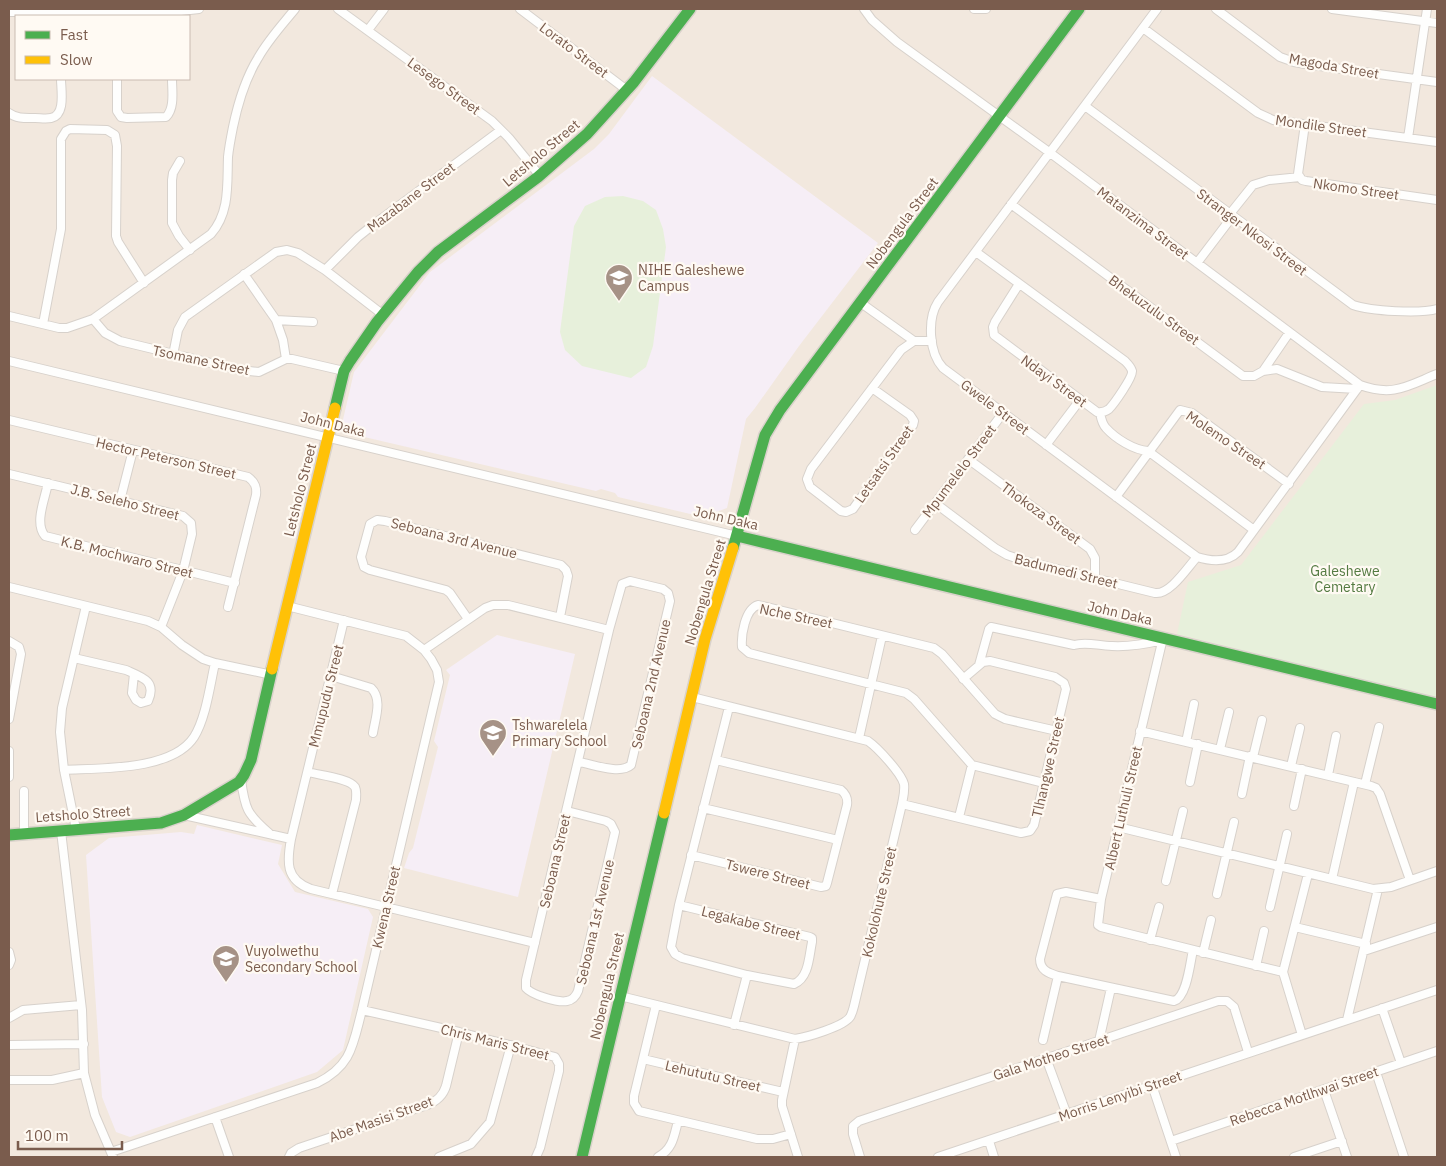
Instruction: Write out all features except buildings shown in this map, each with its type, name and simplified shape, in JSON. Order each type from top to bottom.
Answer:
[{"type":"street","points":[[9,12],[172,14],[199,9]]},
{"type":"street","points":[[9,316],[68,328],[93,319],[211,234],[221,219],[227,193],[228,154],[245,84],[265,47],[295,9]]},
{"type":"street","name":"Lesego Street","points":[[338,9],[492,121],[540,176]]},
{"type":"street","points":[[368,30],[384,9]]},
{"type":"street","name":"Lorato Street","points":[[520,9],[628,91]]},
{"type":"street","name":"Letsholo Street","points":[[9,834],[162,823],[184,814],[241,780],[248,768],[272,674],[344,371],[382,314],[421,268],[437,253],[540,176],[594,128],[628,91],[690,9]]},
{"type":"street","name":"Matanzima Street","points":[[864,9],[872,20],[897,42],[1049,152],[1359,387],[1392,391],[1437,374]]},
{"type":"street","points":[[974,9],[986,9]]},
{"type":"street","name":"Nobengula Street","points":[[582,1157],[706,639],[765,435],[772,422],[1079,9]]},
{"type":"street","name":"Gwele Street","points":[[1157,9],[934,307],[932,313],[932,341],[936,360],[943,368],[1046,446],[1197,556],[1214,560],[1231,558],[1238,552],[1359,387]]},
{"type":"street","name":"Magoda Street","points":[[1216,9],[1286,60],[1437,82]]},
{"type":"street","points":[[1332,9],[1437,23]]},
{"type":"street","points":[[1408,138],[1427,9]]},
{"type":"street","name":"Mondile Street","points":[[1143,28],[1258,113],[1273,120],[1437,142]]},
{"type":"street","points":[[9,113],[21,118],[51,118],[56,116],[60,109],[61,80]]},
{"type":"street","points":[[117,80],[117,112],[121,117],[162,118],[169,114],[171,107],[172,80]]},
{"type":"street","name":"Stranger Nkosi Street","points":[[1084,106],[1353,305],[1376,310],[1426,311],[1437,309]]},
{"type":"street","name":"Nkomo Street","points":[[1305,124],[1298,168],[1300,177],[1306,182],[1437,200]]},
{"type":"street","points":[[43,324],[61,229],[61,139],[66,130],[107,130],[115,134],[117,146],[116,236],[144,283]]},
{"type":"street","name":"Mazabane Street","points":[[325,270],[358,237],[373,225],[501,130]]},
{"type":"street","points":[[180,161],[173,173],[172,180],[172,223],[190,250]]},
{"type":"street","points":[[1196,263],[1253,185],[1269,180],[1300,177]]},
{"type":"street","name":"Bhekuzulu Street","points":[[1011,204],[1243,376],[1254,376],[1263,371]]},
{"type":"street","points":[[173,354],[182,321],[276,252],[287,250],[298,253],[325,270],[382,314]]},
{"type":"street","name":"Ndayi Street","points":[[976,252],[1020,284],[1125,361],[1132,368],[1132,376],[1109,408],[1100,413],[994,335],[995,322],[1020,284]]},
{"type":"street","points":[[244,274],[276,320],[283,340],[286,359],[301,360],[344,371]]},
{"type":"street","points":[[861,303],[914,342],[932,341]]},
{"type":"street","name":"Tsomane Street","points":[[93,319],[105,333],[120,341],[252,372],[265,370],[286,359]]},
{"type":"street","points":[[276,320],[313,322]]},
{"type":"street","points":[[1263,371],[1289,333]]},
{"type":"street","name":"Letsatsi Street","points":[[872,388],[910,415],[913,425],[853,509],[846,512],[840,511],[810,487],[807,479],[812,469],[872,388],[901,350],[914,342]]},
{"type":"street","name":"John Daka","points":[[9,361],[1437,704]]},
{"type":"street","points":[[1263,371],[1277,370],[1322,387],[1359,387]]},
{"type":"street","points":[[1046,446],[1080,400]]},
{"type":"street","name":"Molemo Street","points":[[1116,497],[1180,410],[1187,411],[1289,484]]},
{"type":"street","name":"Mpumelelo Street","points":[[915,530],[1003,413]]},
{"type":"street","points":[[1100,413],[1106,428],[1137,450],[1148,451],[1254,530]]},
{"type":"street","name":"Hector Peterson Street","points":[[9,420],[248,477],[253,480],[257,490],[228,607]]},
{"type":"street","points":[[120,501],[133,450]]},
{"type":"street","name":"Thokoza Street","points":[[968,460],[1090,549],[1095,558],[1095,578]]},
{"type":"street","name":"J.B. Seleho Street","points":[[9,474],[187,518],[192,534],[183,570],[161,627]]},
{"type":"street","name":"K.B. Mochwaro Street","points":[[48,483],[40,521],[41,530],[45,536],[235,583]]},
{"type":"street","name":"Badumedi Street","points":[[935,503],[1007,555],[1025,562],[1160,594],[1168,590],[1197,556]]},
{"type":"street","name":"Seboana 3rd Avenue","points":[[468,619],[446,590],[364,567],[361,557],[370,524],[377,520],[385,521],[561,565],[566,570],[568,576],[560,617]]},
{"type":"street","name":"Seboana 2nd Avenue","points":[[579,762],[622,770],[631,765],[634,756],[670,601],[668,593],[663,589],[630,581],[626,582]]},
{"type":"street","name":"Seboana Street","points":[[535,943],[609,630],[620,588],[626,582]]},
{"type":"street","points":[[9,587],[148,621],[161,627],[194,654],[215,663],[272,674]]},
{"type":"street","points":[[424,650],[485,608],[499,604],[609,630]]},
{"type":"street","name":"Nche Street","points":[[972,765],[910,696],[898,690],[749,653],[742,646],[742,641],[751,610],[758,605],[934,648],[942,654],[999,717],[1057,731]]},
{"type":"street","points":[[76,830],[64,770],[61,747],[61,719],[86,606]]},
{"type":"street","name":"Kwena Street","points":[[112,1155],[317,1082],[333,1074],[351,1050],[438,687],[437,670],[424,650],[406,636],[287,606]]},
{"type":"street","name":"Mmupudu Street","points":[[344,620],[288,861],[290,870],[296,880],[305,887],[386,907]]},
{"type":"street","points":[[963,679],[979,665],[988,629],[991,627],[1074,645],[1082,642],[1110,646],[1136,646],[1163,639]]},
{"type":"street","points":[[859,738],[882,636]]},
{"type":"street","name":"Albert Luthuli Street","points":[[1163,639],[1101,899],[1098,922],[1101,928],[1283,972]]},
{"type":"street","points":[[9,641],[19,647],[21,654],[9,719]]},
{"type":"street","points":[[74,658],[134,674]]},
{"type":"street","name":"Tlhangwe Street","points":[[902,804],[1021,833],[1030,831],[1034,825],[1066,689],[1062,680],[994,661],[987,661],[979,665]]},
{"type":"street","points":[[64,770],[140,765],[163,758],[179,750],[190,742],[199,728],[215,663]]},
{"type":"street","points":[[331,676],[371,688],[375,691],[378,702],[373,733]]},
{"type":"street","name":"Kokolohute Street","points":[[620,996],[734,1025],[795,1038],[808,1036],[844,1023],[851,1016],[902,804],[904,788],[901,778],[868,741],[692,698]]},
{"type":"street","points":[[1186,742],[1194,704]]},
{"type":"street","name":"Legakabe Street","points":[[679,905],[812,938],[805,974],[798,983],[787,983],[682,958],[675,954],[670,944],[679,905],[703,808],[729,708]]},
{"type":"street","points":[[1220,749],[1229,712]]},
{"type":"street","points":[[1242,794],[1262,720]]},
{"type":"street","points":[[1365,784],[1379,727]]},
{"type":"street","points":[[1291,766],[1300,728]]},
{"type":"street","points":[[1140,731],[1376,788],[1380,794],[1410,880]]},
{"type":"street","points":[[1328,775],[1336,736]]},
{"type":"street","points":[[1190,782],[1198,744]]},
{"type":"street","points":[[9,751],[9,777]]},
{"type":"street","name":"Tswere Street","points":[[692,855],[824,887],[828,883],[848,800],[845,793],[841,790],[716,760]]},
{"type":"street","points":[[959,817],[972,765],[1044,782]]},
{"type":"street","points":[[1294,806],[1302,769]]},
{"type":"street","points":[[308,772],[350,783],[356,791],[356,800],[332,894]]},
{"type":"street","points":[[241,780],[246,808],[253,819],[271,834]]},
{"type":"street","points":[[1332,880],[1354,782]]},
{"type":"street","points":[[24,791],[24,833]]},
{"type":"street","points":[[703,808],[838,840]]},
{"type":"street","name":"Seboana 1st Avenue","points":[[535,943],[526,980],[526,988],[534,995],[565,1002],[569,1001],[576,996],[578,991],[615,832],[611,824],[606,821],[567,811]]},
{"type":"street","points":[[1166,881],[1183,811]]},
{"type":"street","points":[[184,814],[292,839]]},
{"type":"street","points":[[1217,894],[1234,822]]},
{"type":"street","points":[[1118,827],[1332,880],[1378,889],[1391,887],[1437,870]]},
{"type":"street","points":[[61,831],[81,1006],[84,1073],[95,1115],[112,1155]]},
{"type":"street","points":[[1270,907],[1288,834]]},
{"type":"street","points":[[1302,1035],[1283,972],[1308,874]]},
{"type":"street","points":[[1347,1020],[1378,889]]},
{"type":"street","points":[[1101,899],[1066,892],[1060,892],[1056,896],[1040,962],[1044,970],[1058,976],[1111,988],[1169,1001],[1177,1000],[1182,994],[1193,950]]},
{"type":"street","points":[[386,907],[535,943]]},
{"type":"street","points":[[1150,940],[1159,907]]},
{"type":"street","points":[[1203,953],[1211,920]]},
{"type":"street","points":[[1295,927],[1365,947],[1437,927]]},
{"type":"street","points":[[1256,966],[1264,931]]},
{"type":"street","points":[[9,952],[11,960],[9,965]]},
{"type":"street","points":[[734,1025],[747,974]]},
{"type":"street","points":[[1043,1040],[1058,976]]},
{"type":"street","points":[[1099,1041],[1111,988]]},
{"type":"street","name":"Morris Lenyibi Street","points":[[938,1157],[1437,990]]},
{"type":"street","name":"Gala Motheo Street","points":[[860,1157],[853,1134],[854,1126],[859,1121],[1223,1000],[1228,1001],[1234,1007],[1248,1052]]},
{"type":"street","points":[[656,1005],[634,1096],[635,1108],[643,1113],[764,1140],[791,1134]]},
{"type":"street","points":[[9,1018],[23,1010],[81,1006]]},
{"type":"street","points":[[1382,1008],[1401,1063]]},
{"type":"street","name":"Chris Maris Street","points":[[362,1010],[459,1032],[555,1057],[559,1064],[557,1079],[540,1148],[536,1157]]},
{"type":"street","name":"Abe Masisi Street","points":[[289,1157],[291,1152],[299,1148],[428,1105],[438,1099],[446,1086],[459,1032]]},
{"type":"street","points":[[795,1038],[783,1092],[782,1106],[798,1157]]},
{"type":"street","points":[[9,1045],[84,1044]]},
{"type":"street","points":[[439,1157],[471,1144],[490,1122],[511,1045]]},
{"type":"street","name":"Rebecca Motlhwai Street","points":[[1171,1141],[1437,1051]]},
{"type":"street","points":[[1046,1058],[1067,1114]]},
{"type":"street","name":"Lehututu Street","points":[[643,1059],[783,1092]]},
{"type":"street","points":[[1376,1072],[1404,1157]]},
{"type":"street","points":[[9,1080],[52,1080],[84,1073]]},
{"type":"street","points":[[1152,1085],[1176,1157]]},
{"type":"street","points":[[1324,1090],[1347,1157]]},
{"type":"street","points":[[215,1117],[228,1157]]},
{"type":"street","points":[[658,1157],[669,1149],[673,1142],[678,1121]]},
{"type":"street","points":[[989,1141],[994,1157]]},
{"type":"street","points":[[1294,1157],[1342,1141]]},
{"type":"shaded area","points":[[9,9],[1437,9],[1437,1157],[9,1157]]},
{"type":"shaded area","name":"NIHE Galeshewe Campus","points":[[652,76],[878,243],[746,419],[727,508],[703,517],[618,497],[615,493],[601,489],[596,491],[360,436],[354,429],[348,431],[342,424],[354,372],[430,272],[594,149],[609,134]]},
{"type":"shaded area","name":"Tshwarelela Primary School","points":[[497,635],[575,654],[518,897],[404,868],[409,853],[413,848],[438,747],[434,741],[450,675],[446,670]]},
{"type":"shaded area","name":"Vuyolwethu Secondary School","points":[[197,825],[282,845],[278,864],[295,892],[368,909],[373,917],[343,1050],[317,1072],[130,1137],[116,1132],[102,1097],[86,855],[109,838],[181,832],[194,834]]},
{"type":"green space","points":[[623,196],[643,201],[656,210],[663,229],[666,247],[653,346],[646,367],[631,378],[582,366],[565,350],[560,332],[574,226],[585,206],[605,197]]},
{"type":"green space","name":"Galeshewe Cemetary","points":[[1437,385],[1437,698],[1177,634],[1188,582],[1241,565],[1364,404],[1395,400]]},
{"type":"traffic: fast","points":[[335,408],[344,371],[350,361],[377,322],[418,272],[438,252],[538,177],[587,134],[634,82],[690,9]]},
{"type":"traffic: fast","points":[[733,548],[765,435],[780,410],[1079,9]]},
{"type":"traffic: fast","points":[[737,536],[1437,704]]},
{"type":"traffic: fast","points":[[9,835],[161,823],[184,815],[239,782],[251,760],[272,669]]},
{"type":"traffic: fast","points":[[582,1157],[664,813]]},
{"type":"traffic: slow","points":[[272,669],[335,408]]},
{"type":"traffic: slow","points":[[664,813],[705,639],[733,548]]},
{"type":"place","name":"NIHE Galeshewe Campus","points":[[619,302]]},
{"type":"place","name":"Tshwarelela Primary School","points":[[493,757]]},
{"type":"place","name":"Vuyolwethu Secondary School","points":[[226,983]]}]
